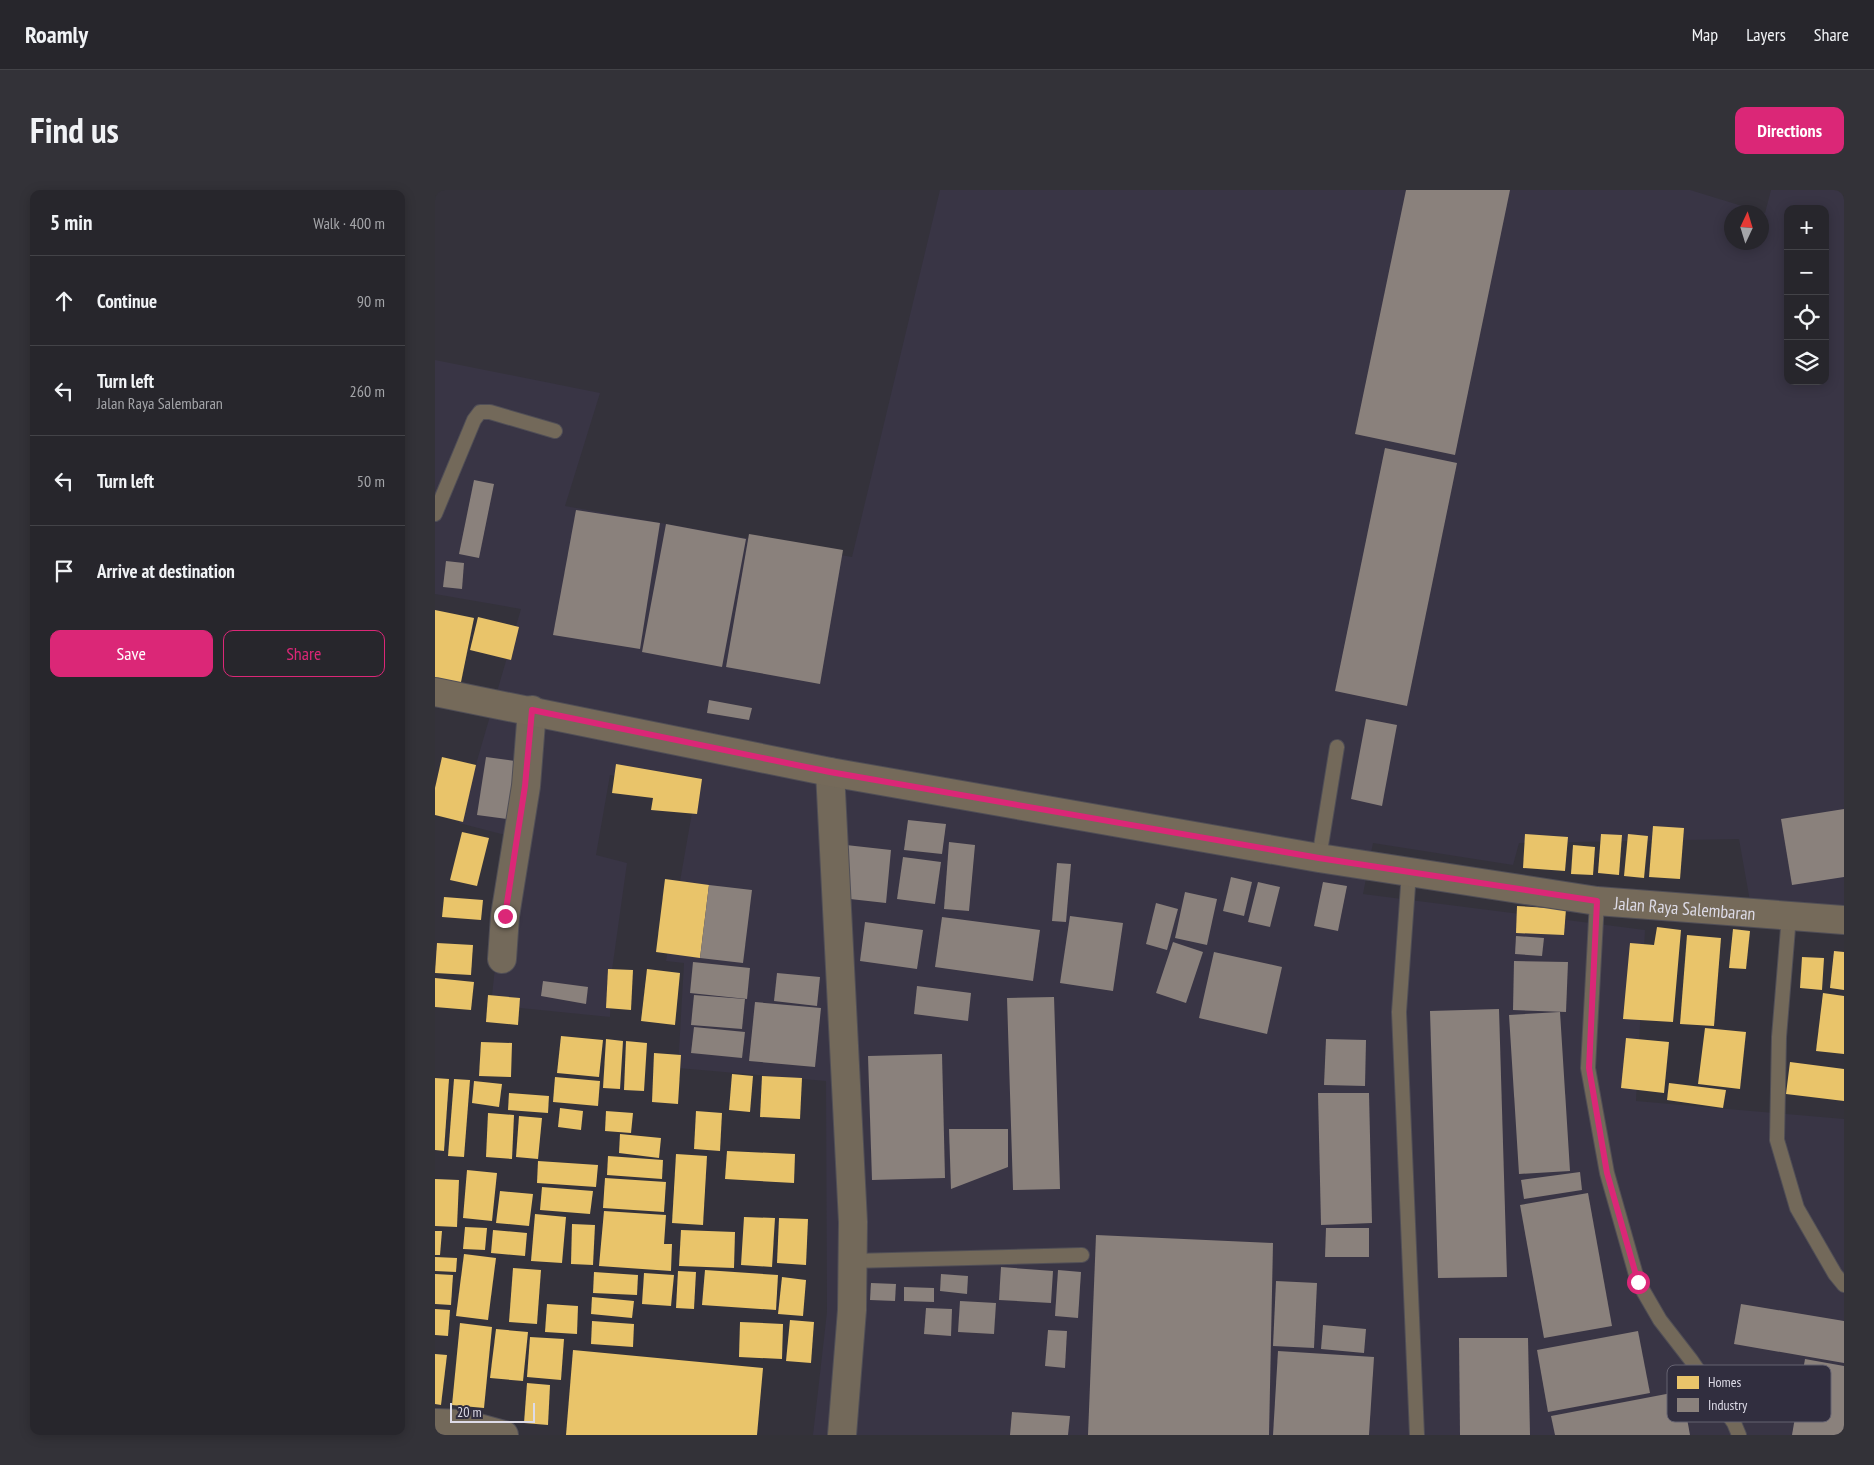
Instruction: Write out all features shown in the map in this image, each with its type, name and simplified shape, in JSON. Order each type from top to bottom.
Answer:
[{"type":"main road","name":"Jalan Raya Salembaran","points":[[435,692],[532,710],[830,772],[1319,858],[1597,901],[1844,920]]},
{"type":"street","points":[[502,959],[505,916],[525,786],[532,710]]},
{"type":"street","points":[[830,772],[853,1222],[852,1310],[842,1435]]},
{"type":"street","points":[[435,1423],[464,1424],[504,1435]]},
{"type":"lane","points":[[435,514],[474,420],[480,412],[490,412],[555,431]]},
{"type":"lane","points":[[1319,858],[1337,748]]},
{"type":"lane","points":[[1409,872],[1399,1012],[1417,1435]]},
{"type":"lane","points":[[1597,901],[1589,1068],[1607,1173],[1638,1282],[1660,1320],[1695,1365]]},
{"type":"lane","points":[[1789,916],[1779,1037],[1777,1140],[1797,1208],[1835,1274],[1844,1284]]},
{"type":"lane","points":[[852,1261],[1082,1255]]},
{"type":"lane","points":[[1733,1422],[1739,1435]]},
{"type":"shaded area","points":[[940,190],[1690,190],[1739,205],[1724,205],[1724,250],[1769,250],[1769,205],[1767,205],[1771,190],[1844,190],[1844,912],[1751,907],[1739,839],[1519,843],[1513,865],[1373,843],[1363,894],[1645,930],[1636,1101],[1844,1119],[1844,1435],[813,1435],[827,1312],[826,1081],[678,1068],[684,963],[666,961],[696,790],[610,775],[596,855],[627,863],[612,970],[610,1017],[491,1005],[509,836],[459,823],[521,609],[435,594],[435,360],[600,393],[565,506],[852,557]]},
{"type":"building: Homes","points":[[435,610],[474,618],[460,687],[435,681]]},
{"type":"building: Homes","points":[[478,617],[519,627],[511,660],[470,650]]},
{"type":"building: Homes","points":[[442,757],[476,765],[463,822],[435,815],[435,788]]},
{"type":"building: Homes","points":[[616,764],[702,779],[697,814],[651,810],[653,798],[612,793]]},
{"type":"building: Homes","points":[[1653,826],[1684,828],[1680,879],[1649,877]]},
{"type":"building: Homes","points":[[462,832],[489,838],[477,886],[450,880]]},
{"type":"building: Homes","points":[[1525,834],[1568,837],[1565,871],[1523,868]]},
{"type":"building: Homes","points":[[1601,834],[1622,835],[1619,875],[1598,873]]},
{"type":"building: Homes","points":[[1628,834],[1648,836],[1644,878],[1624,876]]},
{"type":"building: Homes","points":[[1573,845],[1595,847],[1593,875],[1571,874]]},
{"type":"building: Homes","points":[[665,879],[709,885],[700,958],[656,952]]},
{"type":"building: Homes","points":[[444,897],[483,900],[481,920],[442,917]]},
{"type":"building: Homes","points":[[1517,906],[1566,909],[1564,935],[1516,933]]},
{"type":"building: Homes","points":[[1657,927],[1681,930],[1673,1022],[1623,1019],[1630,943],[1654,945]]},
{"type":"building: Homes","points":[[1733,929],[1750,931],[1746,969],[1729,968]]},
{"type":"building: Homes","points":[[1687,935],[1721,938],[1714,1026],[1680,1024]]},
{"type":"building: Homes","points":[[437,943],[473,945],[471,975],[435,973]]},
{"type":"building: Homes","points":[[1834,951],[1844,952],[1844,990],[1830,988]]},
{"type":"building: Homes","points":[[1802,957],[1824,958],[1822,990],[1800,988]]},
{"type":"building: Homes","points":[[608,969],[633,970],[631,1010],[606,1008]]},
{"type":"building: Homes","points":[[647,969],[680,973],[675,1025],[641,1021]]},
{"type":"building: Homes","points":[[435,978],[474,982],[471,1010],[435,1007]]},
{"type":"building: Homes","points":[[1823,993],[1844,996],[1844,1054],[1816,1051]]},
{"type":"building: Homes","points":[[488,995],[520,998],[518,1025],[486,1022]]},
{"type":"building: Homes","points":[[1705,1028],[1746,1032],[1740,1089],[1698,1084]]},
{"type":"building: Homes","points":[[561,1036],[603,1040],[599,1077],[557,1073]]},
{"type":"building: Homes","points":[[1626,1038],[1669,1042],[1664,1093],[1621,1088]]},
{"type":"building: Homes","points":[[606,1039],[623,1041],[620,1089],[603,1088]]},
{"type":"building: Homes","points":[[626,1041],[647,1043],[644,1091],[624,1090]]},
{"type":"building: Homes","points":[[481,1042],[512,1043],[511,1077],[479,1076]]},
{"type":"building: Homes","points":[[654,1053],[681,1055],[678,1104],[652,1102]]},
{"type":"building: Homes","points":[[1790,1062],[1844,1069],[1844,1101],[1786,1094]]},
{"type":"building: Homes","points":[[732,1074],[753,1076],[750,1112],[729,1110]]},
{"type":"building: Homes","points":[[762,1076],[802,1078],[800,1119],[760,1117]]},
{"type":"building: Homes","points":[[555,1077],[600,1081],[598,1106],[553,1102]]},
{"type":"building: Homes","points":[[435,1078],[449,1079],[444,1151],[435,1150]]},
{"type":"building: Homes","points":[[454,1079],[470,1080],[464,1157],[448,1156]]},
{"type":"building: Homes","points":[[474,1081],[502,1084],[499,1107],[472,1103]]},
{"type":"building: Homes","points":[[1669,1083],[1726,1090],[1723,1108],[1667,1100]]},
{"type":"building: Homes","points":[[509,1093],[549,1096],[548,1113],[508,1110]]},
{"type":"building: Homes","points":[[560,1108],[583,1111],[581,1130],[558,1127]]},
{"type":"building: Homes","points":[[606,1111],[633,1113],[631,1133],[605,1131]]},
{"type":"building: Homes","points":[[696,1111],[722,1113],[720,1151],[694,1149]]},
{"type":"building: Homes","points":[[488,1113],[514,1115],[512,1159],[486,1157]]},
{"type":"building: Homes","points":[[519,1116],[542,1118],[538,1159],[516,1157]]},
{"type":"building: Homes","points":[[620,1134],[661,1138],[659,1158],[619,1153]]},
{"type":"building: Homes","points":[[727,1151],[795,1154],[794,1183],[725,1179]]},
{"type":"building: Homes","points":[[676,1154],[707,1156],[703,1225],[672,1223]]},
{"type":"building: Homes","points":[[608,1156],[663,1160],[662,1179],[607,1175]]},
{"type":"building: Homes","points":[[538,1161],[598,1165],[596,1187],[537,1183]]},
{"type":"building: Homes","points":[[467,1170],[497,1173],[492,1221],[463,1218]]},
{"type":"building: Homes","points":[[605,1178],[666,1182],[664,1212],[603,1208]]},
{"type":"building: Homes","points":[[435,1179],[459,1180],[457,1227],[435,1226]]},
{"type":"building: Homes","points":[[542,1187],[593,1191],[590,1214],[540,1210]]},
{"type":"building: Homes","points":[[500,1191],[533,1194],[529,1226],[496,1223]]},
{"type":"building: Homes","points":[[604,1211],[666,1215],[664,1244],[672,1244],[671,1271],[599,1266]]},
{"type":"building: Homes","points":[[535,1214],[566,1217],[562,1263],[531,1261]]},
{"type":"building: Homes","points":[[744,1217],[775,1218],[772,1267],[741,1265]]},
{"type":"building: Homes","points":[[779,1218],[808,1219],[806,1265],[777,1263]]},
{"type":"building: Homes","points":[[572,1224],[595,1225],[593,1265],[571,1264]]},
{"type":"building: Homes","points":[[465,1227],[487,1228],[485,1250],[463,1249]]},
{"type":"building: Homes","points":[[493,1230],[527,1233],[525,1256],[491,1253]]},
{"type":"building: Homes","points":[[681,1230],[735,1232],[734,1268],[679,1266]]},
{"type":"building: Homes","points":[[435,1231],[442,1231],[440,1255],[435,1255]]},
{"type":"building: Homes","points":[[464,1254],[496,1258],[488,1320],[456,1316]]},
{"type":"building: Homes","points":[[435,1257],[457,1258],[456,1272],[435,1271]]},
{"type":"building: Homes","points":[[513,1268],[541,1270],[537,1324],[509,1322]]},
{"type":"building: Homes","points":[[705,1270],[778,1275],[776,1310],[702,1305]]},
{"type":"building: Homes","points":[[678,1271],[696,1272],[694,1309],[676,1308]]},
{"type":"building: Homes","points":[[594,1272],[638,1275],[637,1295],[593,1293]]},
{"type":"building: Homes","points":[[644,1273],[674,1275],[671,1306],[642,1304]]},
{"type":"building: Homes","points":[[435,1274],[453,1275],[451,1305],[435,1304]]},
{"type":"building: Homes","points":[[782,1277],[806,1280],[803,1316],[778,1314]]},
{"type":"building: Homes","points":[[592,1297],[634,1301],[632,1318],[591,1314]]},
{"type":"building: Homes","points":[[547,1304],[578,1306],[577,1334],[545,1332]]},
{"type":"building: Homes","points":[[435,1309],[450,1310],[448,1336],[435,1335]]},
{"type":"building: Homes","points":[[790,1320],[814,1322],[811,1363],[786,1361]]},
{"type":"building: Homes","points":[[592,1321],[634,1324],[633,1347],[591,1344]]},
{"type":"building: Homes","points":[[740,1322],[783,1324],[782,1359],[739,1357]]},
{"type":"building: Homes","points":[[460,1323],[492,1327],[484,1408],[452,1405]]},
{"type":"building: Homes","points":[[496,1329],[528,1332],[523,1381],[490,1378]]},
{"type":"building: Homes","points":[[530,1337],[564,1339],[561,1380],[527,1377]]},
{"type":"building: Homes","points":[[573,1350],[763,1368],[757,1435],[566,1435]]},
{"type":"building: Homes","points":[[435,1354],[447,1355],[441,1405],[435,1404]]},
{"type":"building: Homes","points":[[527,1383],[550,1385],[548,1425],[524,1423]]},
{"type":"building: Industry","points":[[1406,190],[1510,190],[1455,455],[1355,434]]},
{"type":"building: Industry","points":[[1385,448],[1457,463],[1407,706],[1335,691]]},
{"type":"building: Industry","points":[[474,480],[494,484],[479,558],[459,554]]},
{"type":"building: Industry","points":[[576,510],[660,523],[640,649],[553,635]]},
{"type":"building: Industry","points":[[666,524],[746,539],[722,667],[642,652]]},
{"type":"building: Industry","points":[[749,534],[843,550],[820,684],[726,667]]},
{"type":"building: Industry","points":[[446,561],[464,563],[462,589],[443,587]]},
{"type":"building: Industry","points":[[709,700],[752,708],[749,720],[707,713]]},
{"type":"building: Industry","points":[[1366,719],[1397,725],[1382,806],[1351,799]]},
{"type":"building: Industry","points":[[486,757],[515,761],[507,819],[477,815]]},
{"type":"building: Industry","points":[[1844,809],[1844,877],[1792,885],[1781,819]]},
{"type":"building: Industry","points":[[908,820],[946,824],[942,854],[904,850]]},
{"type":"building: Industry","points":[[949,842],[975,845],[969,911],[944,909]]},
{"type":"building: Industry","points":[[846,845],[891,850],[886,903],[841,898]]},
{"type":"building: Industry","points":[[903,857],[941,862],[935,904],[897,899]]},
{"type":"building: Industry","points":[[1057,863],[1071,864],[1066,922],[1052,921]]},
{"type":"building: Industry","points":[[1231,877],[1252,882],[1244,916],[1223,911]]},
{"type":"building: Industry","points":[[1258,882],[1280,887],[1270,927],[1248,922]]},
{"type":"building: Industry","points":[[1323,882],[1347,886],[1338,931],[1314,926]]},
{"type":"building: Industry","points":[[709,885],[752,890],[743,963],[700,958]]},
{"type":"building: Industry","points":[[1185,892],[1217,899],[1207,945],[1175,938]]},
{"type":"building: Industry","points":[[1156,903],[1178,909],[1167,950],[1146,944]]},
{"type":"building: Industry","points":[[1070,916],[1123,923],[1113,991],[1060,983]]},
{"type":"building: Industry","points":[[942,917],[1040,930],[1033,981],[935,967]]},
{"type":"building: Industry","points":[[865,922],[923,930],[917,969],[860,961]]},
{"type":"building: Industry","points":[[1516,936],[1544,938],[1542,956],[1515,954]]},
{"type":"building: Industry","points":[[1173,942],[1203,952],[1186,1003],[1156,993]]},
{"type":"building: Industry","points":[[1214,952],[1282,967],[1267,1034],[1199,1018]]},
{"type":"building: Industry","points":[[1514,961],[1568,962],[1566,1012],[1513,1010]]},
{"type":"building: Industry","points":[[693,962],[750,968],[747,999],[690,993]]},
{"type":"building: Industry","points":[[777,973],[820,977],[817,1006],[774,1001]]},
{"type":"building: Industry","points":[[543,981],[588,987],[586,1004],[541,996]]},
{"type":"building: Industry","points":[[917,986],[971,993],[968,1021],[914,1014]]},
{"type":"building: Industry","points":[[694,995],[745,999],[742,1029],[691,1025]]},
{"type":"building: Industry","points":[[1054,997],[1060,1189],[1013,1190],[1007,998]]},
{"type":"building: Industry","points":[[755,1002],[821,1008],[815,1067],[749,1061]]},
{"type":"building: Industry","points":[[1499,1009],[1507,1277],[1438,1278],[1430,1011]]},
{"type":"building: Industry","points":[[1560,1012],[1570,1171],[1519,1174],[1509,1015]]},
{"type":"building: Industry","points":[[694,1027],[745,1032],[742,1058],[691,1053]]},
{"type":"building: Industry","points":[[1326,1039],[1366,1040],[1365,1086],[1324,1085]]},
{"type":"building: Industry","points":[[942,1054],[945,1178],[872,1180],[868,1056]]},
{"type":"building: Industry","points":[[1318,1093],[1369,1093],[1372,1223],[1321,1225]]},
{"type":"building: Industry","points":[[949,1129],[1008,1129],[1008,1167],[951,1189]]},
{"type":"building: Industry","points":[[1580,1172],[1582,1190],[1524,1199],[1521,1180]]},
{"type":"building: Industry","points":[[1588,1193],[1612,1326],[1544,1338],[1520,1205]]},
{"type":"building: Industry","points":[[1326,1228],[1369,1228],[1369,1257],[1325,1257]]},
{"type":"building: Industry","points":[[1096,1235],[1273,1243],[1269,1435],[1088,1435]]},
{"type":"building: Industry","points":[[1001,1267],[1053,1271],[1051,1303],[999,1300]]},
{"type":"building: Industry","points":[[1058,1270],[1081,1272],[1078,1318],[1055,1316]]},
{"type":"building: Industry","points":[[941,1274],[968,1276],[967,1294],[940,1291]]},
{"type":"building: Industry","points":[[1276,1281],[1317,1283],[1314,1348],[1273,1346]]},
{"type":"building: Industry","points":[[871,1283],[896,1284],[895,1301],[870,1300]]},
{"type":"building: Industry","points":[[904,1287],[934,1288],[934,1302],[904,1301]]},
{"type":"building: Industry","points":[[960,1301],[996,1303],[994,1334],[958,1332]]},
{"type":"building: Industry","points":[[1741,1304],[1844,1321],[1844,1363],[1734,1344]]},
{"type":"building: Industry","points":[[926,1308],[952,1309],[951,1336],[924,1334]]},
{"type":"building: Industry","points":[[1323,1325],[1366,1329],[1364,1353],[1321,1349]]},
{"type":"building: Industry","points":[[1048,1330],[1067,1331],[1065,1368],[1045,1366]]},
{"type":"building: Industry","points":[[1638,1331],[1650,1393],[1548,1412],[1537,1350]]},
{"type":"building: Industry","points":[[1459,1338],[1528,1338],[1530,1435],[1460,1435]]},
{"type":"building: Industry","points":[[1278,1351],[1374,1357],[1369,1435],[1273,1435]]},
{"type":"building: Industry","points":[[1805,1359],[1844,1366],[1844,1435],[1792,1435],[1794,1422],[1831,1422],[1831,1365],[1804,1365]]},
{"type":"building: Industry","points":[[1667,1394],[1667,1422],[1688,1422],[1690,1435],[1555,1435],[1551,1416]]},
{"type":"building: Industry","points":[[1012,1412],[1070,1416],[1068,1435],[1010,1435]]},
{"type":"route","points":[[505,916],[525,786],[532,710],[830,772],[1319,858],[1597,901],[1589,1068],[1607,1173],[1638,1282]]}]
